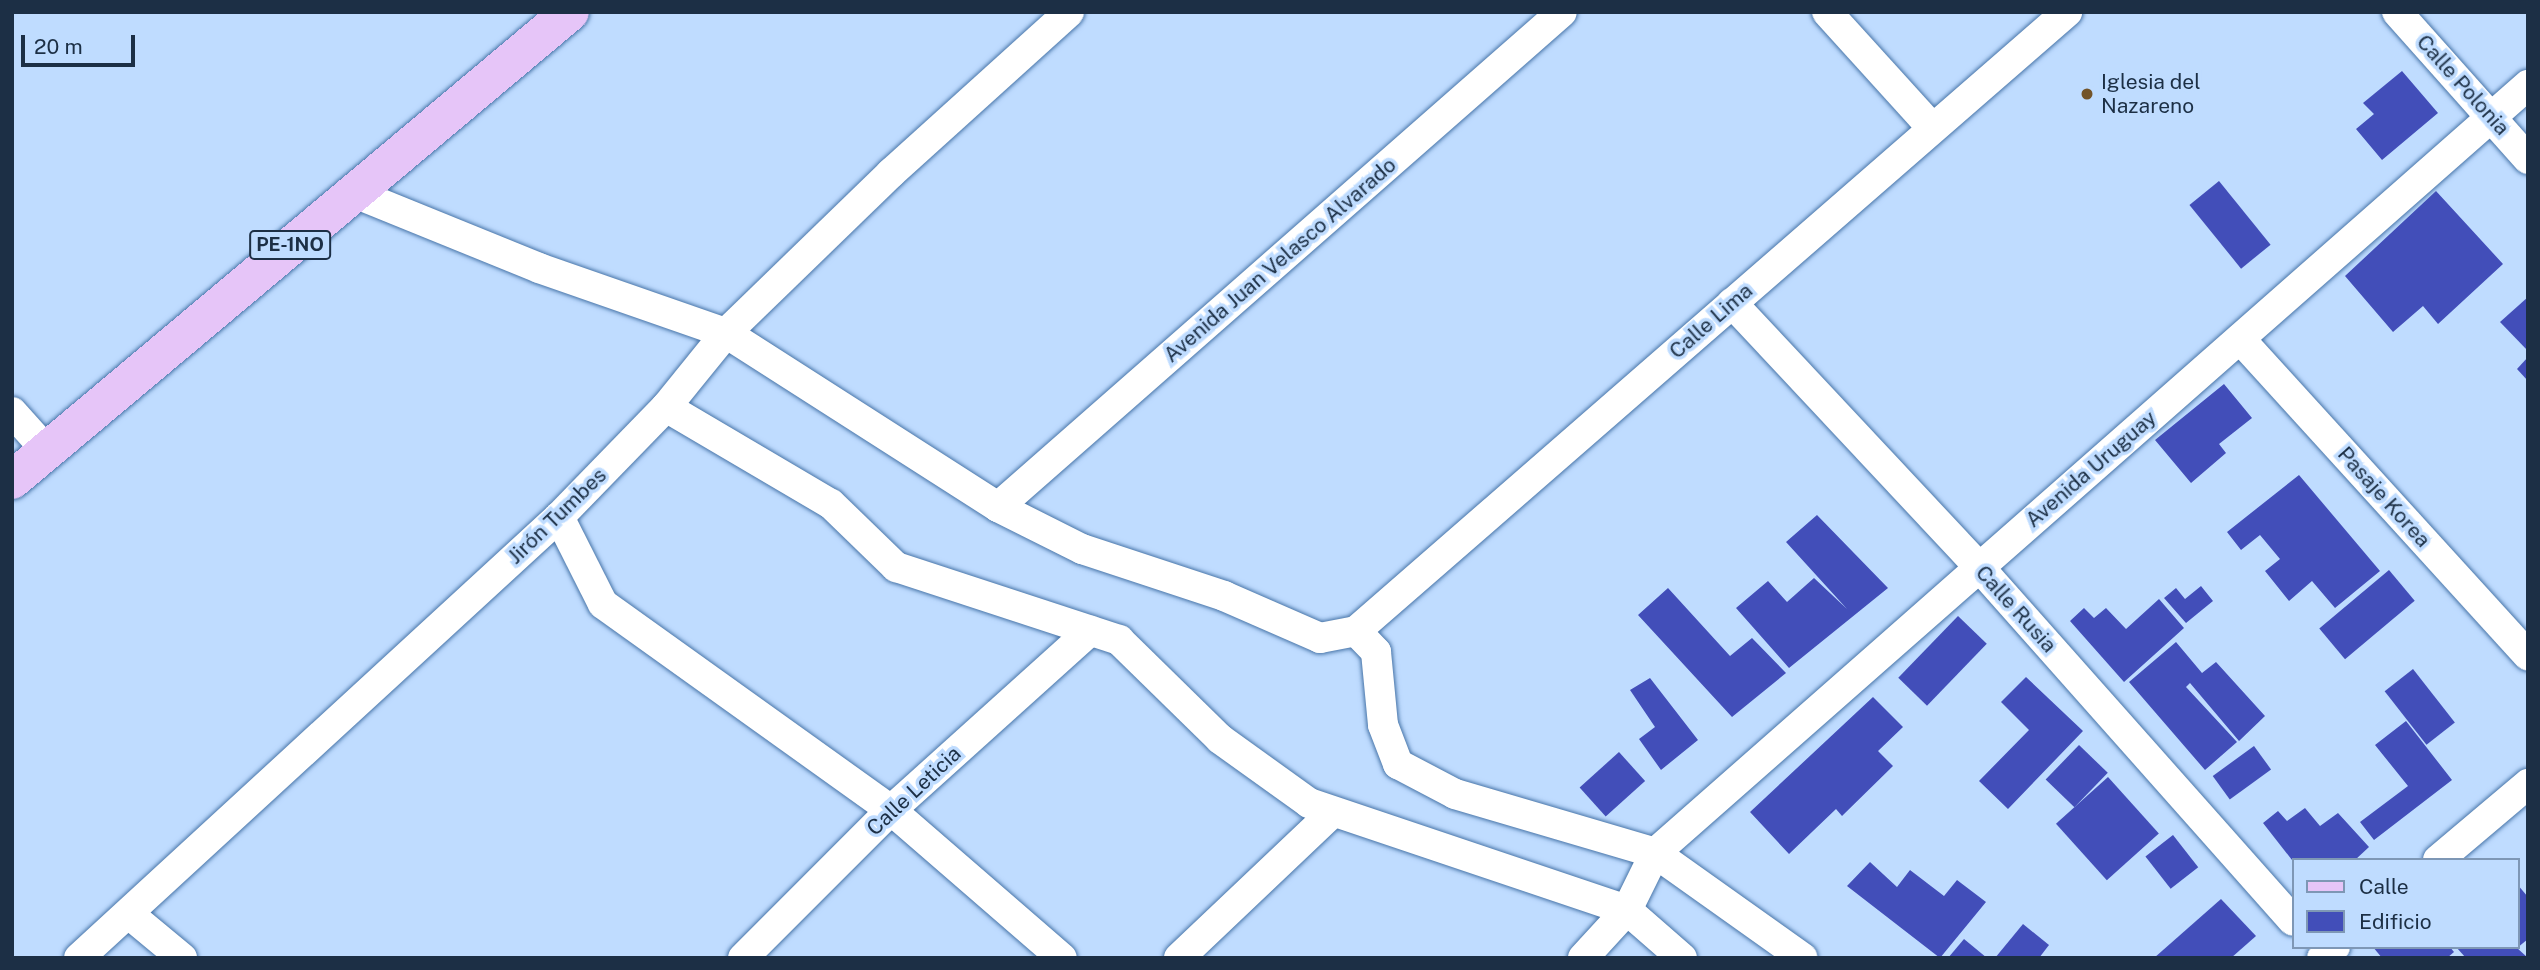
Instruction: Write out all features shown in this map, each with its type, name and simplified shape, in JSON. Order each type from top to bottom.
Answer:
[{"type":"main road","name":"PE-1NO","points":[[12,480],[352,192],[570,12]]},
{"type":"street","name":"Jirón Tumbes","points":[[79,958],[559,517],[666,407],[726,333],[891,173],[1069,12]]},
{"type":"street","name":"Avenida Juan Velasco Alvarado","points":[[999,507],[1562,12]]},
{"type":"street","points":[[1827,12],[1932,128]]},
{"type":"street","name":"Calle Lima","points":[[1356,631],[2067,12]]},
{"type":"street","name":"Calle Polonia","points":[[2397,12],[2528,159]]},
{"type":"street","name":"Avenida Uruguay","points":[[1655,853],[2528,85]]},
{"type":"street","points":[[352,192],[539,268],[726,333],[999,507],[1082,549],[1224,596],[1320,638],[1356,631],[1376,652],[1383,725],[1398,764],[1455,794],[1655,853],[1803,958]]},
{"type":"street","name":"Calle Rusia","points":[[1732,303],[1979,568],[2292,920]]},
{"type":"street","name":"Pasaje Korea","points":[[2240,339],[2528,656]]},
{"type":"street","points":[[666,407],[831,503],[896,568],[1119,640],[1220,739],[1308,803],[1627,910],[1682,958]]},
{"type":"street","points":[[12,412],[47,451]]},
{"type":"street","points":[[559,517],[603,604],[891,810],[1062,958]]},
{"type":"street","name":"Calle Leticia","points":[[743,958],[891,810],[1090,631]]},
{"type":"street","points":[[2440,858],[2528,784]]},
{"type":"street","points":[[1179,958],[1333,812]]},
{"type":"street","points":[[1583,958],[1627,910],[1655,853]]},
{"type":"street","points":[[129,914],[181,958]]},
{"type":"building","points":[[2402,71],[2438,113],[2382,160],[2356,129],[2374,114],[2363,103]]},
{"type":"building","points":[[2219,181],[2271,245],[2241,269],[2189,205]]},
{"type":"building","points":[[2436,191],[2503,264],[2438,324],[2423,306],[2393,332],[2345,276]]},
{"type":"building","points":[[2528,297],[2528,351],[2500,322]]},
{"type":"building","points":[[2528,357],[2528,381],[2517,369]]},
{"type":"building","points":[[2224,384],[2252,418],[2219,444],[2226,453],[2191,483],[2155,440]]},
{"type":"building","points":[[2299,475],[2380,571],[2335,608],[2312,581],[2289,601],[2265,571],[2280,559],[2260,535],[2241,550],[2227,532]]},
{"type":"building","points":[[1817,515],[1888,588],[1789,668],[1736,608],[1768,581],[1787,602],[1814,578],[1847,609],[1786,542]]},
{"type":"building","points":[[2389,570],[2415,601],[2345,659],[2319,628]]},
{"type":"building","points":[[2201,586],[2213,601],[2186,623],[2164,598],[2176,588],[2185,599]]},
{"type":"building","points":[[1668,588],[1730,656],[1752,638],[1786,673],[1732,717],[1638,615]]},
{"type":"building","points":[[2159,599],[2184,628],[2124,682],[2070,621],[2084,608],[2094,618],[2106,608],[2126,629]]},
{"type":"building","points":[[1958,616],[1987,644],[1927,706],[1898,678]]},
{"type":"building","points":[[2176,642],[2202,673],[2216,662],[2265,716],[2239,741],[2190,683],[2186,687],[2237,742],[2205,770],[2129,682]]},
{"type":"building","points":[[2413,669],[2455,723],[2426,745],[2385,691]]},
{"type":"building","points":[[2026,677],[2083,731],[2008,809],[1979,781],[2029,730],[2001,702]]},
{"type":"building","points":[[1650,678],[1698,740],[1661,770],[1639,739],[1655,727],[1630,690]]},
{"type":"building","points":[[1873,697],[1903,727],[1878,751],[1893,766],[1842,816],[1836,809],[1789,854],[1750,812]]},
{"type":"building","points":[[2406,721],[2452,780],[2374,840],[2360,822],[2408,786],[2375,745]]},
{"type":"building","points":[[2079,745],[2108,773],[2074,807],[2046,780]]},
{"type":"building","points":[[2254,746],[2271,769],[2230,799],[2213,776]]},
{"type":"building","points":[[1619,752],[1645,781],[1606,816],[1580,787]]},
{"type":"building","points":[[2108,777],[2159,833],[2107,880],[2056,824]]},
{"type":"building","points":[[2305,808],[2320,826],[2338,813],[2369,847],[2357,858],[2292,860],[2263,823],[2278,811],[2287,821]]},
{"type":"building","points":[[2173,835],[2198,867],[2171,889],[2145,857]]},
{"type":"building","points":[[1870,862],[1897,887],[1910,870],[1944,896],[1957,880],[1986,902],[1940,958],[1847,886]]},
{"type":"building","points":[[2519,886],[2528,897],[2528,939],[2519,946]]},
{"type":"building","points":[[2221,899],[2256,936],[2231,958],[2154,958]]},
{"type":"building","points":[[2023,924],[2049,945],[2039,958],[1995,958]]},
{"type":"building","points":[[1964,939],[1987,958],[1948,958]]},
{"type":"building","points":[[2375,949],[2452,949],[2454,952],[2447,958],[2382,958]]},
{"type":"building","points":[[2458,949],[2518,949],[2528,958],[2466,958]]},
{"type":"place","name":"Iglesia del Nazareno","points":[[2087,94]]}]
